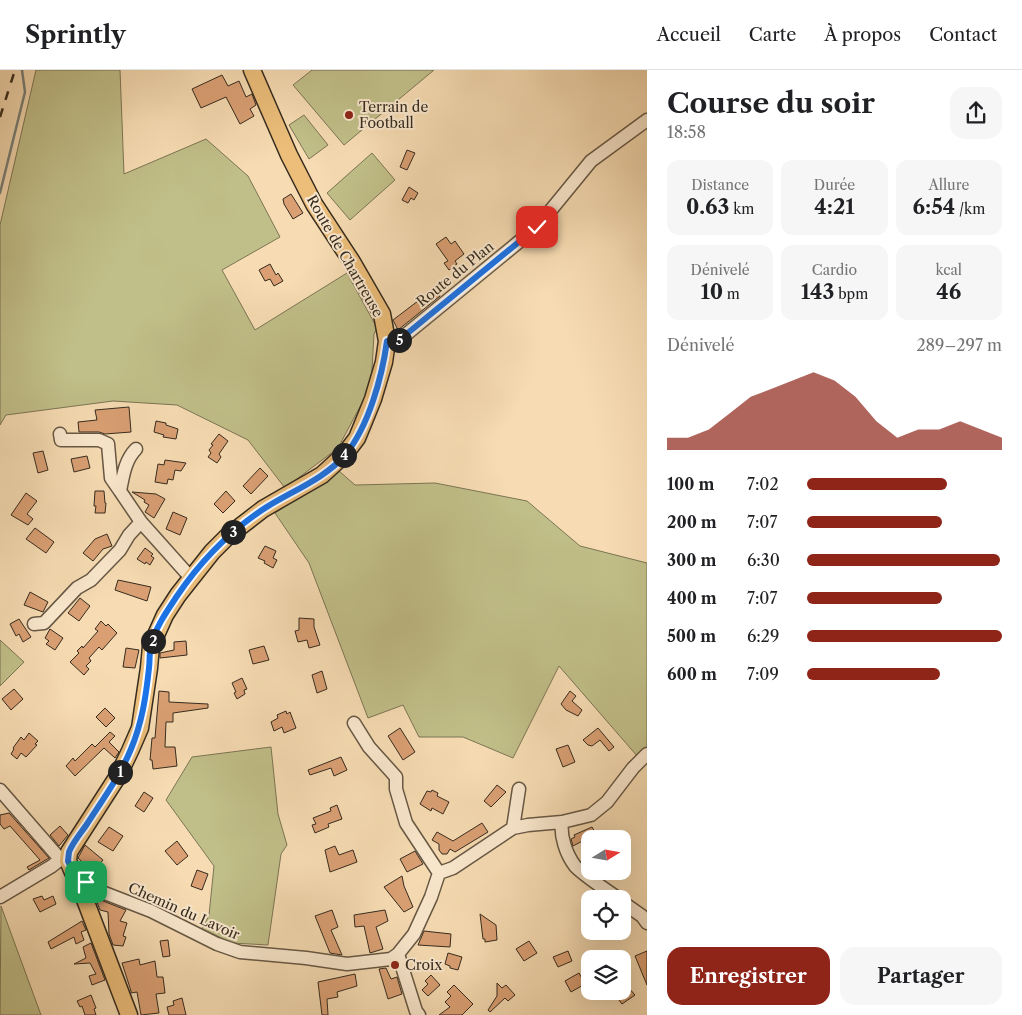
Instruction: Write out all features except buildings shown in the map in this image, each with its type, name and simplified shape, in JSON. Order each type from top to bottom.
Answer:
[{"type":"main road","name":"Route de Chartreuse","points":[[64,858],[118,776],[130,751],[141,719],[149,668],[150,646],[165,615],[191,578],[219,544],[263,509],[322,475],[345,454],[357,438],[373,399],[384,362],[387,341],[382,314],[352,262],[314,204],[289,155],[252,70]]},
{"type":"main road","points":[[64,858],[78,882],[129,1015]]},
{"type":"street","name":"Route du Plan","points":[[387,341],[398,341],[537,227],[591,161],[647,120]]},
{"type":"street","points":[[60,434],[61,440],[99,440],[108,444],[111,478],[141,522],[191,578]]},
{"type":"street","points":[[120,491],[124,471],[130,456],[136,449]]},
{"type":"street","points":[[34,624],[44,623],[77,588],[91,580],[120,550],[129,535],[141,522]]},
{"type":"street","points":[[354,723],[370,747],[396,777],[396,789],[406,823],[439,873]]},
{"type":"street","points":[[439,873],[453,868],[512,828],[562,822],[591,815],[607,802],[633,768],[647,754]]},
{"type":"street","points":[[512,828],[518,789]]},
{"type":"street","points":[[0,790],[64,858],[0,897]]},
{"type":"street","points":[[562,822],[561,831],[566,849],[576,866],[607,890]]},
{"type":"street","points":[[419,1015],[416,1011],[398,954],[414,934],[431,897],[439,873]]},
{"type":"street","name":"Chemin du Lavoir","points":[[78,882],[86,882],[102,892],[151,911],[218,944],[240,952],[346,964],[391,959],[398,954]]},
{"type":"street","points":[[631,908],[642,916],[647,923]]},
{"type":"shaded area","points":[[36,70],[120,70],[124,174],[206,139],[248,176],[280,237],[222,270],[255,330],[347,273],[377,328],[374,334],[371,386],[338,448],[285,488],[248,440],[177,405],[113,401],[6,415],[0,425],[0,225]]},
{"type":"shaded area","name":"Terrain de Football","points":[[312,70],[434,70],[344,145],[293,85]]},
{"type":"shaded area","points":[[304,115],[328,145],[309,159],[289,125]]},
{"type":"shaded area","points":[[372,153],[395,180],[350,220],[327,193]]},
{"type":"shaded area","points":[[339,471],[355,485],[435,483],[527,501],[580,546],[647,563],[647,747],[638,757],[559,666],[513,758],[463,737],[419,737],[403,705],[368,718],[309,563],[275,513]]},
{"type":"shaded area","points":[[0,640],[24,662],[0,686]]},
{"type":"shaded area","points":[[271,747],[278,814],[287,845],[281,854],[268,945],[232,943],[202,929],[209,915],[214,866],[166,800],[192,757]]},
{"type":"shaded area","points":[[1,906],[41,1015],[0,1015]]},
{"type":"waterway","points":[[0,193],[25,92],[22,70]]},
{"type":"railway","points":[[0,117],[15,70]]},
{"type":"place","name":"Terrain de Football","points":[[349,115]]},
{"type":"place","name":"Croix","points":[[395,965]]},
{"type":"route","points":[[86,882],[78,882],[67,856],[118,776],[140,728],[149,668],[150,646],[165,615],[178,596],[212,552],[228,536],[263,509],[322,475],[345,454],[357,438],[373,399],[384,362],[387,341],[398,341],[537,227]]}]
